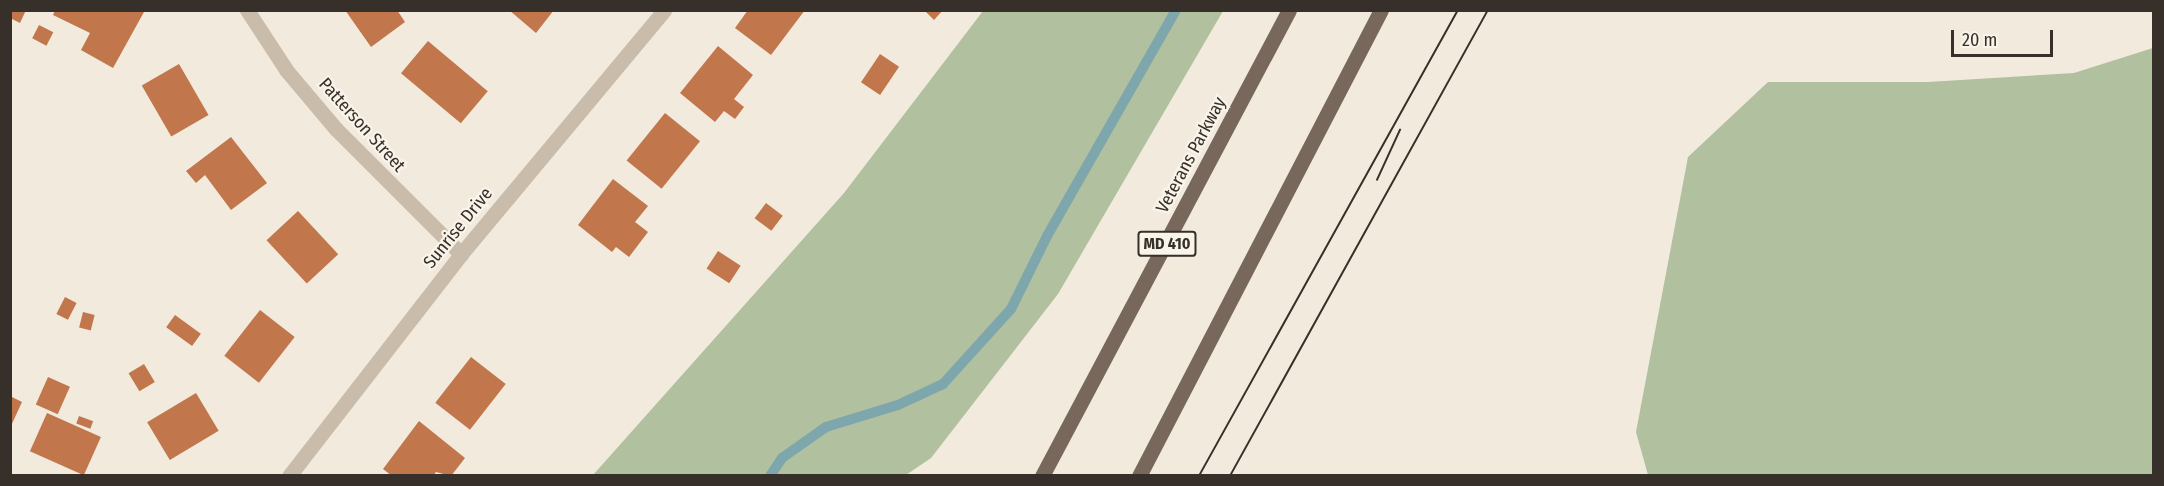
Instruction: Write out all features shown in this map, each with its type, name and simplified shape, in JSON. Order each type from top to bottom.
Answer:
[{"type":"main road","name":"Veterans Parkway","points":[[1042,476],[1289,10]]},
{"type":"main road","points":[[1139,476],[1382,10]]},
{"type":"street","name":"Patterson Street","points":[[247,10],[287,71],[336,129],[461,254]]},
{"type":"street","name":"Sunrise Drive","points":[[289,476],[461,254],[664,10]]},
{"type":"green space","points":[[983,11],[1223,11],[1058,294],[931,458],[906,475],[593,475],[844,193]]},
{"type":"green space","points":[[2153,48],[2153,475],[1648,475],[1636,432],[1688,157],[1768,82],[1928,82],[2074,73]]},
{"type":"building","points":[[10,10],[26,10],[20,23],[10,18]]},
{"type":"building","points":[[55,10],[141,10],[144,12],[113,68],[81,50],[90,33],[53,15]]},
{"type":"building","points":[[345,10],[397,10],[405,22],[371,47]]},
{"type":"building","points":[[509,10],[554,10],[536,33]]},
{"type":"building","points":[[748,10],[805,10],[771,55],[735,28]]},
{"type":"building","points":[[924,10],[943,10],[934,20]]},
{"type":"building","points":[[39,25],[53,32],[46,46],[32,38]]},
{"type":"building","points":[[428,41],[488,91],[461,123],[401,73]]},
{"type":"building","points":[[718,46],[753,75],[734,99],[744,107],[735,119],[724,111],[715,122],[680,93]]},
{"type":"building","points":[[880,54],[899,67],[880,95],[861,82]]},
{"type":"building","points":[[179,64],[208,115],[171,137],[142,86]]},
{"type":"building","points":[[665,113],[700,141],[662,189],[627,160]]},
{"type":"building","points":[[231,137],[267,183],[231,210],[205,175],[196,183],[186,171]]},
{"type":"building","points":[[613,179],[648,206],[635,222],[648,232],[629,257],[616,247],[612,252],[578,225]]},
{"type":"building","points":[[766,203],[783,216],[771,231],[755,218]]},
{"type":"building","points":[[298,211],[338,254],[307,283],[267,240]]},
{"type":"building","points":[[718,251],[741,266],[729,283],[707,269]]},
{"type":"building","points":[[65,297],[77,303],[68,320],[56,314]]},
{"type":"building","points":[[260,310],[295,337],[259,383],[224,356]]},
{"type":"building","points":[[83,312],[95,315],[91,330],[79,328]]},
{"type":"building","points":[[175,315],[201,334],[192,346],[166,327]]},
{"type":"building","points":[[471,357],[506,384],[470,430],[435,403]]},
{"type":"building","points":[[144,364],[155,382],[139,391],[129,373]]},
{"type":"building","points":[[48,377],[70,387],[58,414],[36,404]]},
{"type":"building","points":[[196,393],[219,431],[170,460],[147,422]]},
{"type":"building","points":[[10,396],[22,402],[10,428]]},
{"type":"building","points":[[47,413],[101,437],[84,475],[30,451]]},
{"type":"building","points":[[79,416],[93,421],[90,429],[76,424]]},
{"type":"building","points":[[419,421],[465,458],[451,476],[436,472],[433,476],[392,476],[383,469]]},
{"type":"waterway","points":[[770,476],[782,458],[826,427],[898,405],[943,384],[1011,309],[1047,236],[1176,10]]},
{"type":"tram line","points":[[1199,476],[1458,10]]},
{"type":"tram line","points":[[1230,476],[1488,10]]},
{"type":"tram line","points":[[1377,180],[1400,130]]}]
